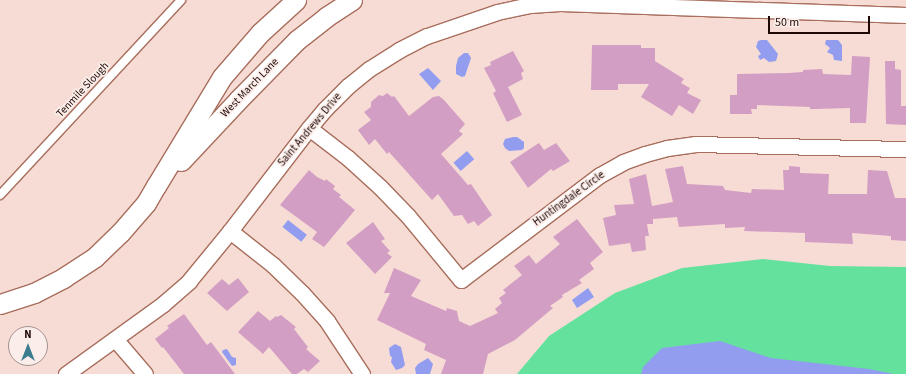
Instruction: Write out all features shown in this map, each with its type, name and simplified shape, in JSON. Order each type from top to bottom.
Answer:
[{"type":"street","name":"West March Lane","points":[[0,304],[34,293],[63,278],[95,257],[120,233],[146,203],[222,77],[260,33],[296,0]]},
{"type":"street","name":"West March Lane","points":[[156,186],[298,40],[326,17],[352,0]]},
{"type":"street","name":"Saint Andrews Drive","points":[[66,374],[163,304],[188,281],[230,231],[309,128],[325,109],[348,86],[369,69],[399,50],[426,36],[466,21],[497,12],[530,5],[560,3],[906,15]]},
{"type":"street","name":"Huntingdale Circle","points":[[309,128],[348,158],[380,187],[408,216],[461,280],[600,175],[623,162],[645,154],[667,148],[696,144],[906,149]]},
{"type":"street","points":[[230,231],[274,266],[302,293],[327,321],[362,374]]},
{"type":"street","points":[[115,339],[144,374]]},
{"type":"lane","name":"Tenmile Slough","points":[[0,195],[16,180],[181,0]]},
{"type":"green space","points":[[763,259],[830,266],[906,267],[906,374],[517,374],[549,336],[615,293],[682,268]]},
{"type":"water","points":[[767,40],[778,54],[776,61],[769,62],[764,58],[760,60],[758,56],[761,54],[756,47],[758,41]]},
{"type":"water","points":[[826,40],[838,40],[842,45],[842,61],[834,60],[833,55],[827,52],[830,48],[825,44]]},
{"type":"water","points":[[464,53],[468,53],[471,58],[465,76],[462,77],[456,74],[456,66],[458,58]]},
{"type":"water","points":[[428,68],[441,81],[433,90],[419,74]]},
{"type":"water","points":[[517,137],[524,142],[524,148],[522,150],[509,151],[505,148],[503,144],[505,139]]},
{"type":"water","points":[[467,151],[474,159],[461,171],[453,163]]},
{"type":"water","points":[[288,220],[307,235],[301,242],[282,227]]},
{"type":"water","points":[[588,288],[594,297],[577,308],[572,300]]},
{"type":"water","points":[[720,341],[771,358],[869,369],[894,374],[641,374],[643,367],[662,348]]},
{"type":"water","points":[[395,344],[401,347],[405,365],[396,370],[391,362],[392,357],[390,356],[389,348]]},
{"type":"water","points":[[227,349],[232,357],[236,358],[236,365],[232,366],[222,352],[223,350]]},
{"type":"water","points":[[428,358],[433,364],[430,374],[416,374],[415,368],[418,364]]},
{"type":"building","points":[[592,45],[641,45],[641,48],[655,48],[655,61],[684,79],[681,83],[690,88],[687,93],[701,100],[693,114],[679,105],[672,116],[641,97],[649,84],[618,84],[618,90],[591,90]]},
{"type":"building","points":[[513,51],[524,71],[521,73],[523,79],[508,87],[522,115],[507,122],[493,93],[496,91],[484,68],[491,65],[490,62]]},
{"type":"building","points":[[852,56],[870,57],[866,123],[850,123],[850,108],[810,109],[810,107],[757,105],[757,109],[751,109],[752,114],[730,114],[730,95],[737,95],[737,74],[788,73],[803,72],[803,70],[822,69],[823,74],[851,75]]},
{"type":"building","points":[[885,61],[895,61],[895,69],[901,70],[901,106],[906,106],[906,125],[886,124]]},
{"type":"building","points":[[387,93],[392,97],[394,96],[409,116],[433,97],[439,96],[465,124],[459,131],[463,134],[441,154],[468,185],[471,184],[492,215],[478,226],[474,221],[468,224],[462,215],[454,216],[438,194],[432,200],[389,152],[387,154],[375,139],[369,145],[358,130],[371,120],[364,112],[371,107],[371,102],[379,95],[383,96]]},
{"type":"building","points":[[539,143],[544,150],[556,143],[570,161],[553,171],[551,169],[528,188],[510,162]]},
{"type":"building","points":[[683,166],[687,184],[723,186],[725,190],[751,193],[752,189],[784,190],[783,170],[789,170],[789,166],[800,167],[800,173],[829,174],[828,194],[867,194],[868,170],[887,171],[895,198],[906,198],[906,241],[891,240],[891,236],[852,233],[853,244],[805,242],[805,233],[744,231],[745,227],[725,228],[725,224],[679,227],[677,217],[653,219],[653,224],[647,224],[649,236],[645,236],[646,250],[632,252],[630,243],[609,246],[603,218],[616,215],[614,205],[634,204],[629,179],[646,174],[652,206],[673,202],[665,169]]},
{"type":"building","points":[[309,170],[317,177],[325,181],[326,179],[335,186],[333,189],[341,195],[339,197],[355,210],[324,247],[312,239],[317,232],[280,205]]},
{"type":"building","points":[[577,219],[603,252],[590,263],[594,269],[579,280],[582,283],[562,295],[563,297],[550,306],[553,308],[515,340],[488,354],[483,374],[441,374],[446,360],[424,350],[426,344],[377,320],[390,293],[384,293],[394,268],[421,280],[411,296],[446,311],[447,308],[457,311],[459,321],[470,326],[498,313],[495,309],[502,303],[499,298],[506,293],[503,290],[522,275],[514,266],[529,255],[536,264],[560,244],[553,237]]},
{"type":"building","points":[[373,222],[385,239],[381,241],[390,251],[387,253],[392,257],[375,274],[346,243]]},
{"type":"building","points":[[238,278],[249,292],[227,311],[207,293],[222,279],[229,285]]},
{"type":"building","points":[[258,311],[270,321],[276,316],[281,315],[296,327],[294,329],[308,347],[306,349],[320,361],[308,372],[304,369],[297,374],[292,374],[269,347],[263,354],[238,332]]},
{"type":"building","points":[[184,314],[207,345],[211,342],[235,374],[184,374],[155,339],[169,328],[167,326]]}]
